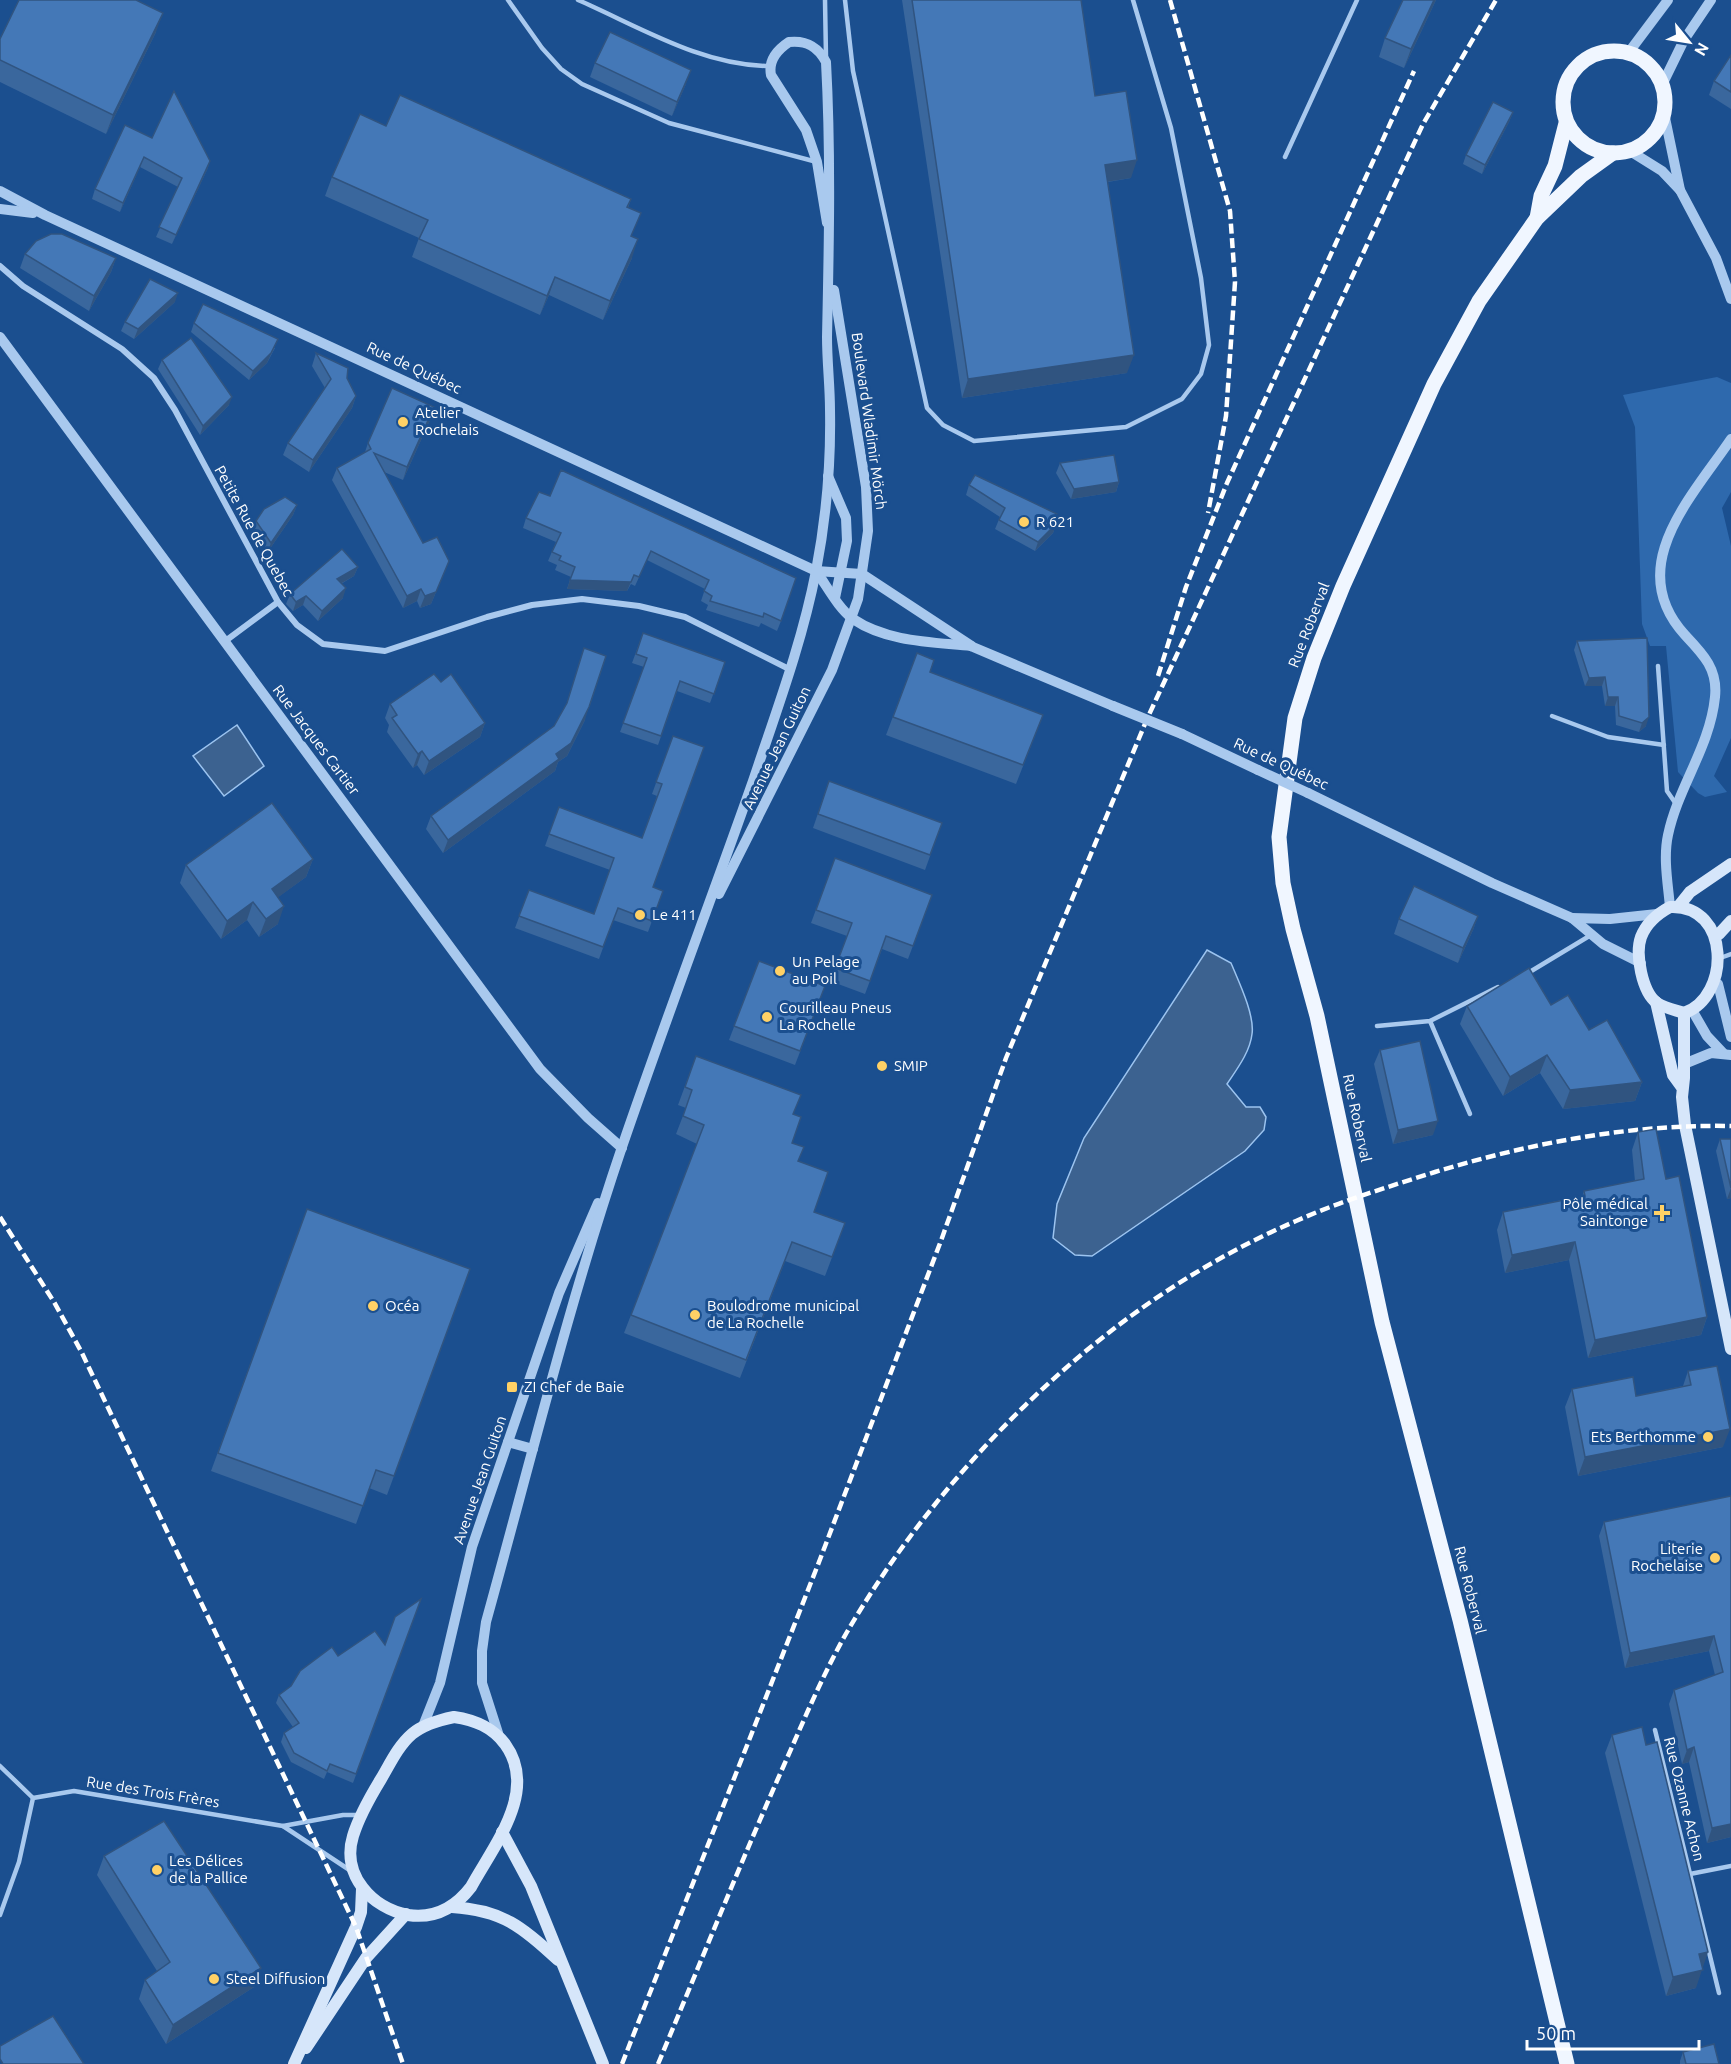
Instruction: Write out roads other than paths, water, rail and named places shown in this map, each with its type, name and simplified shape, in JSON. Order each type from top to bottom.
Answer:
[{"type":"main road","points":[[1613,50],[1629,52],[1643,59],[1655,70],[1662,85],[1665,99],[1664,113],[1651,136],[1630,151],[1613,153],[1590,148],[1572,133],[1566,123],[1562,106],[1563,90],[1570,74],[1581,61],[1596,53],[1613,50]]},
{"type":"main road","name":"Rue Roberval","points":[[1538,218],[1541,196],[1555,166],[1566,123]]},
{"type":"main road","name":"Rue Roberval","points":[[1566,2064],[1460,1620],[1382,1322],[1317,1016],[1283,883],[1279,837],[1294,718],[1314,658],[1343,586],[1434,384],[1479,301],[1538,218],[1581,176],[1613,153]]},
{"type":"main road","points":[[1681,1086],[1673,1075],[1656,1002],[1645,985],[1641,963],[1641,938],[1657,914],[1674,907],[1690,892],[1731,864]]},
{"type":"main road","points":[[1656,1002],[1688,1011],[1706,999],[1718,984],[1727,956],[1719,934],[1703,916],[1674,907]]},
{"type":"main road","points":[[1719,934],[1731,921]]},
{"type":"main road","points":[[1688,1011],[1681,1086],[1685,1125],[1731,1349]]},
{"type":"main road","points":[[454,1717],[485,1725],[499,1736],[513,1756],[518,1775],[517,1798],[471,1887],[452,1907],[434,1915],[420,1917],[385,1908],[362,1889],[354,1872],[350,1855],[352,1838],[361,1815],[397,1751],[411,1734],[423,1726],[454,1717]]},
{"type":"main road","points":[[501,1832],[531,1886],[603,2064]]},
{"type":"main road","points":[[295,2064],[356,1927],[361,1912],[362,1889]]},
{"type":"main road","points":[[452,1907],[472,1908],[517,1923],[561,1963]]},
{"type":"main road","points":[[295,2064],[366,1958],[406,1914]]},
{"type":"street","points":[[1629,52],[1668,0]]},
{"type":"street","points":[[1662,85],[1684,40],[1711,0]]},
{"type":"street","points":[[770,66],[781,47],[799,41],[815,48],[826,62]]},
{"type":"street","name":"Boulevard Wladimir Mörch","points":[[816,571],[828,476],[830,412],[827,340],[830,272],[827,223],[830,143],[826,62]]},
{"type":"street","name":"Boulevard Wladimir Mörch","points":[[770,66],[771,75],[806,130],[817,162],[827,223]]},
{"type":"street","points":[[1664,113],[1680,190]]},
{"type":"street","points":[[1630,151],[1662,171],[1680,190],[1716,258],[1731,299]]},
{"type":"street","name":"Rue de Québec","points":[[0,191],[45,215],[816,571],[862,574],[973,647],[1182,734],[1308,793],[1492,884],[1572,918],[1603,944],[1641,963]]},
{"type":"street","points":[[0,209],[45,215]]},
{"type":"street","name":"Petite Rue de Quebec","points":[[0,266],[23,286],[122,349],[154,378],[175,410],[278,602],[297,625],[323,644],[385,651],[531,605],[582,599],[639,606],[685,617],[791,670]]},
{"type":"street","name":"Boulevard Wladimir Mörch","points":[[830,272],[844,344],[866,487],[868,531],[862,574]]},
{"type":"street","name":"Rue Jacques Cartier","points":[[0,337],[540,1069],[588,1119],[622,1148]]},
{"type":"street","points":[[1674,907],[1666,852],[1668,834],[1702,749],[1712,714],[1715,696],[1714,671],[1704,654],[1668,611],[1660,591],[1659,568],[1664,544],[1676,521],[1731,439]]},
{"type":"street","points":[[828,476],[846,518],[847,541],[835,598]]},
{"type":"street","name":"Rue de Québec","points":[[816,571],[852,618],[881,633],[904,639],[973,647]]},
{"type":"street","name":"Avenue Jean Guiton","points":[[499,1736],[482,1683],[482,1651],[486,1622],[571,1306],[622,1148],[702,928],[791,670],[816,571]]},
{"type":"street","name":"Avenue Jean Guiton","points":[[702,928],[832,670],[852,618],[862,574]]},
{"type":"street","points":[[224,642],[278,602]]},
{"type":"street","name":"Rue de Québec","points":[[1572,918],[1610,919],[1657,914]]},
{"type":"street","points":[[1718,984],[1731,1037]]},
{"type":"street","points":[[1688,1011],[1707,1036],[1727,1054]]},
{"type":"street","points":[[1684,1064],[1712,1053],[1727,1054]]},
{"type":"street","name":"Avenue Jean Guiton","points":[[423,1726],[440,1683],[472,1547],[559,1293],[622,1148]]},
{"type":"street","points":[[508,1442],[533,1449]]},
{"type":"lane","points":[[508,0],[542,48],[561,69],[582,84],[669,123],[817,162]]},
{"type":"lane","points":[[578,0],[685,48],[714,58],[770,66]]},
{"type":"lane","points":[[825,0],[826,62]]},
{"type":"lane","points":[[845,0],[853,71],[927,408],[943,425],[974,441],[1126,427],[1182,399],[1202,374],[1209,345],[1201,278],[1171,128],[1132,0]]},
{"type":"lane","points":[[1285,158],[1357,0]]},
{"type":"lane","points":[[1658,666],[1667,791],[1678,807]]},
{"type":"lane","points":[[1552,716],[1608,737],[1664,745]]},
{"type":"lane","points":[[1519,977],[1549,962],[1592,935]]},
{"type":"lane","points":[[1377,1026],[1430,1021],[1509,982]]},
{"type":"lane","points":[[1430,1021],[1470,1114]]},
{"type":"lane","name":"Rue Ozanne Achon","points":[[1655,1730],[1719,1993]]},
{"type":"lane","points":[[0,1766],[33,1798],[19,1862],[0,1915]]},
{"type":"lane","name":"Rue des Trois Frères","points":[[33,1798],[74,1791],[283,1826],[343,1815],[361,1815]]},
{"type":"lane","name":"Rue des Trois Frères","points":[[283,1826],[354,1872]]},
{"type":"lane","name":"Rue Ozanne Achon","points":[[1690,1874],[1731,1866]]},
{"type":"railway","points":[[1170,0],[1230,211],[1235,282],[1226,416],[1208,513]]},
{"type":"railway","points":[[622,2064],[819,1562],[942,1238],[1006,1058],[1147,719],[1423,124],[1496,0]]},
{"type":"railway","points":[[1158,676],[1186,587],[1227,483],[1414,71]]},
{"type":"railway","points":[[658,2064],[768,1802],[814,1697],[847,1632],[888,1568],[934,1506],[985,1447],[1040,1391],[1099,1340],[1162,1294],[1228,1254],[1330,1207],[1435,1172],[1544,1144],[1656,1128],[1731,1126]]},
{"type":"railway","points":[[0,1217],[54,1302],[81,1351],[356,1927],[403,2064]]},
{"type":"place","name":"Atelier Rochelais","points":[[403,422]]},
{"type":"place","name":"R 621","points":[[1024,522]]},
{"type":"place","name":"Le 411","points":[[640,915]]},
{"type":"place","name":"Un Pelage au Poil","points":[[780,971]]},
{"type":"place","name":"Courilleau Pneus La Rochelle","points":[[767,1017]]},
{"type":"place","name":"SMIP","points":[[882,1066]]},
{"type":"place","name":"Pôle médical Saintonge","points":[[1662,1213]]},
{"type":"place","name":"Océa","points":[[373,1306]]},
{"type":"place","name":"Boulodrome municipal de La Rochelle","points":[[695,1315]]},
{"type":"place","name":"ZI Chef de Baie","points":[[512,1387]]},
{"type":"place","name":"Ets Berthomme","points":[[1708,1437]]},
{"type":"place","name":"Literie Rochelaise","points":[[1715,1558]]},
{"type":"place","name":"Les Délices de la Pallice","points":[[157,1870]]},
{"type":"place","name":"Steel Diffusion","points":[[214,1979]]}]
